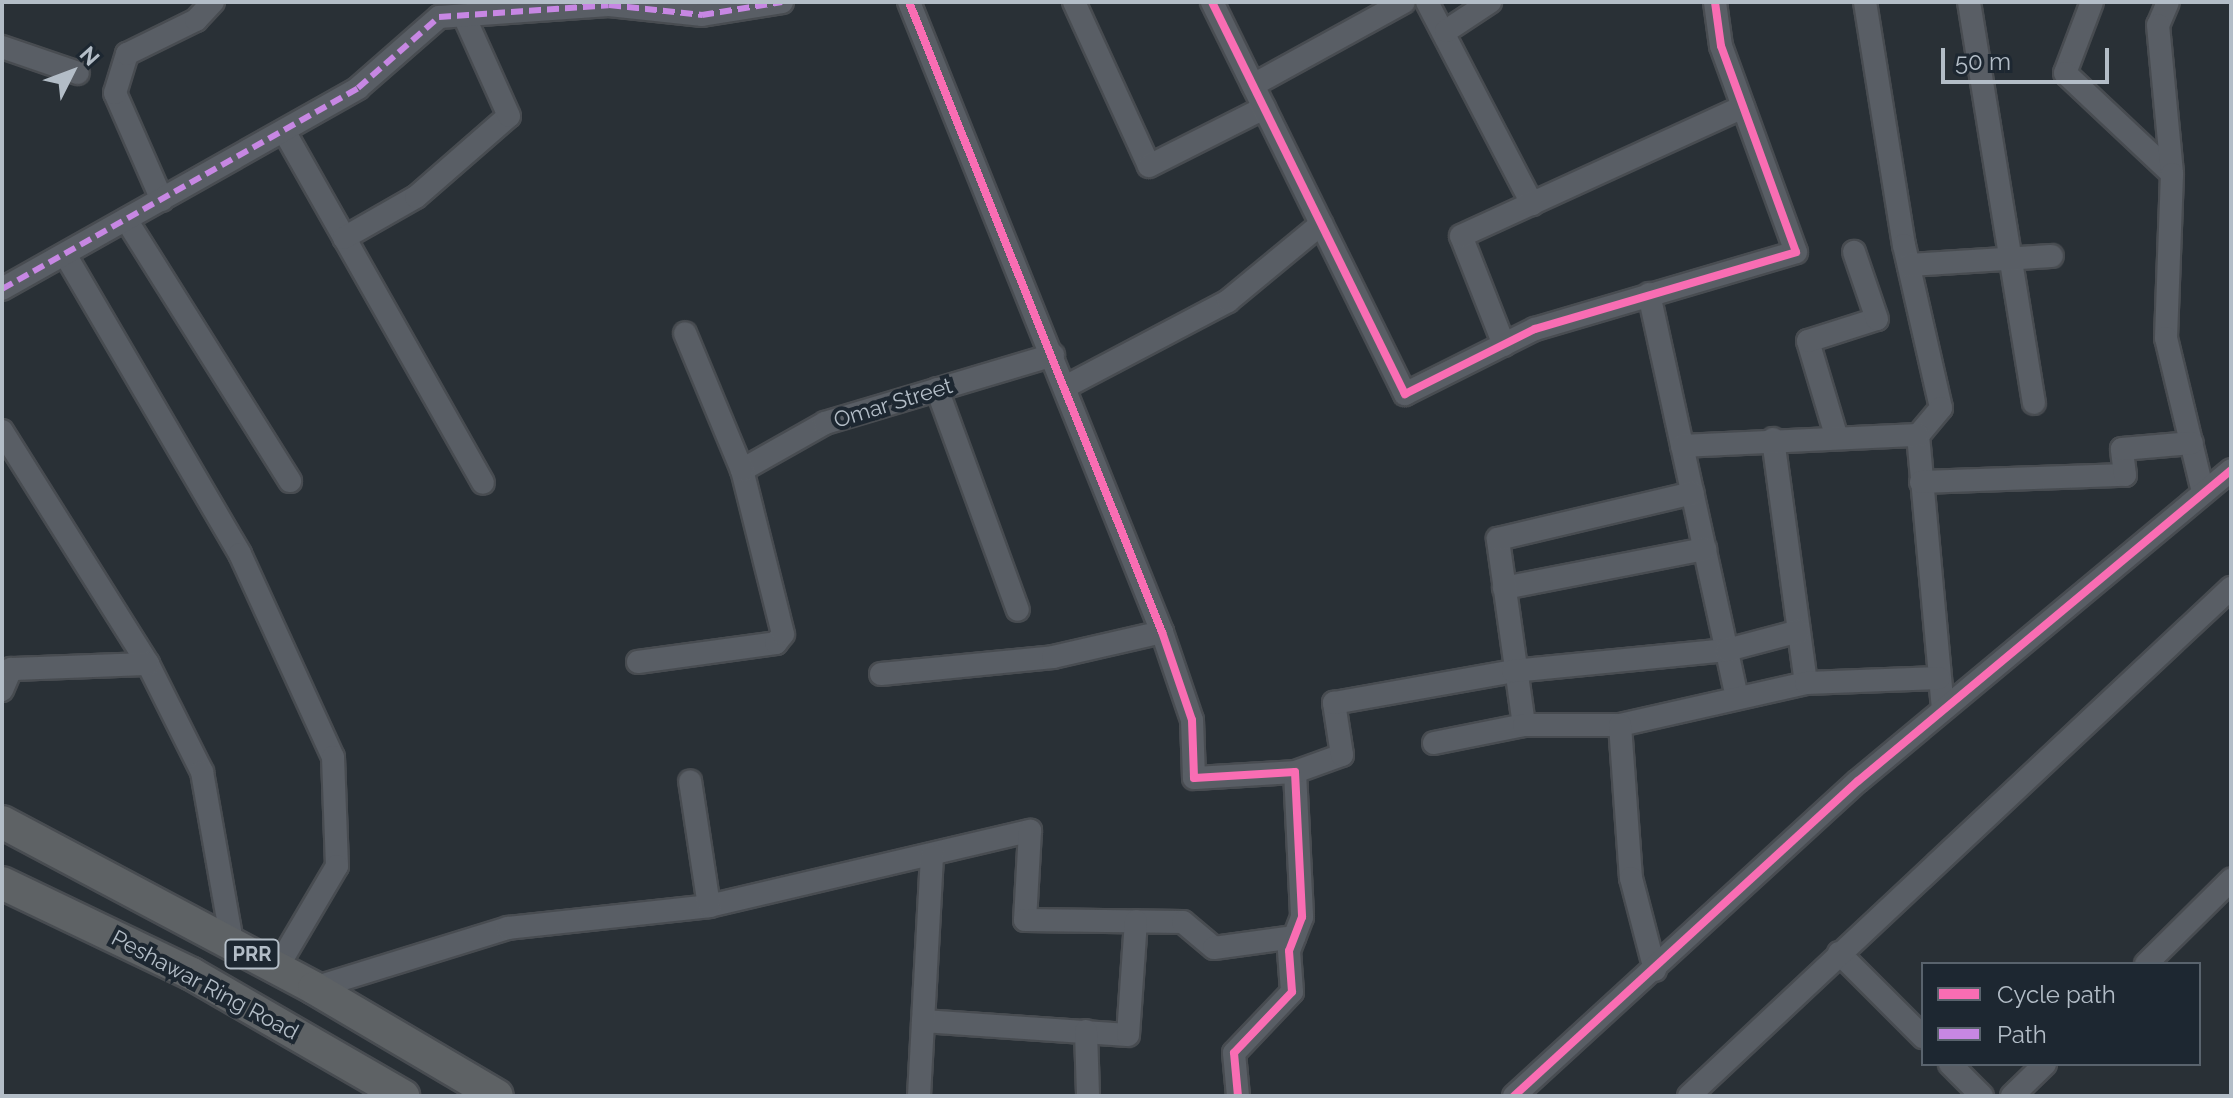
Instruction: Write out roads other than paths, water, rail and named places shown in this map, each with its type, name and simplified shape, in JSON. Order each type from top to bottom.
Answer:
[{"type":"highway","name":"PRR","points":[[2,822],[314,988],[497,1096]]},
{"type":"highway","name":"Peshawar Ring Road","points":[[2,883],[192,974],[403,1096]]},
{"type":"street","points":[[162,200],[115,93],[127,54],[196,20],[213,2]]},
{"type":"street","points":[[2,289],[66,256],[358,88],[441,10],[464,16],[609,5],[702,15],[782,2]]},
{"type":"street","points":[[909,2],[1067,386],[1162,632],[1192,720],[1194,778],[1295,772],[1342,755],[1334,703],[1513,671],[1727,650],[1799,631]]},
{"type":"street","points":[[1074,2],[1149,166],[1264,108]]},
{"type":"street","points":[[1212,2],[1405,394],[1504,345],[1649,294],[1796,252],[1743,107],[1715,2]]},
{"type":"street","points":[[1253,85],[1404,2]]},
{"type":"street","points":[[1427,2],[1446,31],[1532,204]]},
{"type":"street","points":[[1446,31],[1490,2]]},
{"type":"street","points":[[1865,2],[1909,265],[1941,408],[1918,435],[1943,709]]},
{"type":"street","points":[[1969,2],[2034,403]]},
{"type":"street","points":[[2092,2],[2065,73],[2172,174]]},
{"type":"street","points":[[2168,2],[2158,25],[2172,174],[2166,338],[2203,492]]},
{"type":"street","points":[[344,238],[416,197],[509,116],[464,16]]},
{"type":"street","points":[[2,47],[78,73]]},
{"type":"street","points":[[1504,345],[1461,236],[1743,107]]},
{"type":"street","points":[[284,131],[483,483]]},
{"type":"street","points":[[127,221],[290,481]]},
{"type":"street","points":[[1067,386],[1228,301],[1321,224]]},
{"type":"street","points":[[1836,435],[1808,341],[1877,319],[1854,252]]},
{"type":"street","points":[[66,256],[240,554],[333,757],[337,866],[277,968]]},
{"type":"street","points":[[1909,265],[2052,256]]},
{"type":"street","points":[[1649,294],[1737,697]]},
{"type":"street","points":[[638,662],[782,640],[742,470],[685,333]]},
{"type":"street","name":"Omar Street","points":[[742,470],[825,423],[1053,355]]},
{"type":"street","points":[[937,389],[1018,610]]},
{"type":"street","points":[[2,431],[148,664],[202,772],[232,943]]},
{"type":"street","points":[[1682,446],[1836,435],[1918,435]]},
{"type":"street","points":[[1773,439],[1806,683]]},
{"type":"street","points":[[1921,482],[2125,475],[2122,449],[2192,443]]},
{"type":"street","points":[[1514,1096],[1943,709],[2231,470]]},
{"type":"street","points":[[1524,725],[1513,671],[1498,539],[1693,493]]},
{"type":"street","points":[[1504,588],[1705,549]]},
{"type":"street","points":[[1689,1096],[1839,953],[2226,601]]},
{"type":"street","points":[[881,674],[1053,657],[1162,632]]},
{"type":"street","points":[[2,690],[11,669],[148,664]]},
{"type":"street","points":[[1434,743],[1524,725],[1620,725],[1806,683],[1939,678]]},
{"type":"street","points":[[1620,725],[1631,878],[1655,970]]},
{"type":"street","points":[[1238,1096],[1234,1053],[1292,992],[1294,937],[1302,917],[1295,772]]},
{"type":"street","points":[[690,781],[709,906]]},
{"type":"street","points":[[314,988],[508,928],[709,906],[1030,831],[1025,920],[1183,922],[1214,948],[1294,937]]},
{"type":"street","points":[[919,1096],[932,855]]},
{"type":"street","points":[[2148,962],[2231,880]]},
{"type":"street","points":[[923,1021],[1128,1035],[1136,921]]},
{"type":"street","points":[[1839,953],[1921,1035]]},
{"type":"street","points":[[1086,1031],[1088,1096]]},
{"type":"street","points":[[1952,1066],[1982,1096]]},
{"type":"street","points":[[2012,1096],[2043,1066]]}]
